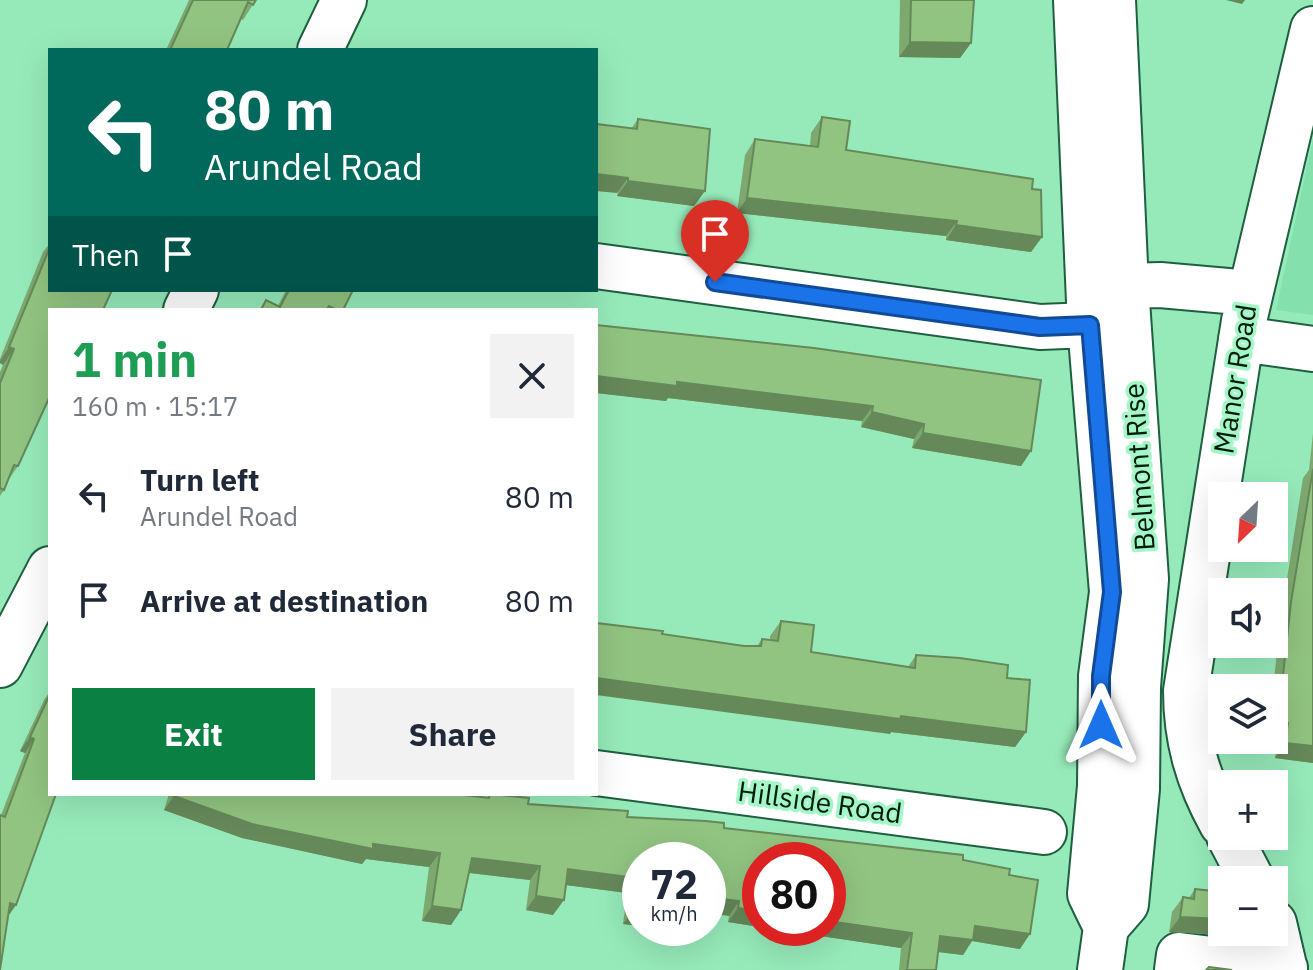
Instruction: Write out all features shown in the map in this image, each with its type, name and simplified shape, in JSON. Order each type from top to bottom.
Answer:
[{"type":"main road","points":[[321,48],[344,0]]},
{"type":"main road","name":"Belmont Rise","points":[[1076,0],[1090,325],[1112,592],[1101,676],[1100,786],[1090,894],[1106,927]]},
{"type":"main road","name":"Belmont Rise","points":[[1100,970],[1106,927],[1126,904],[1137,789],[1138,687],[1146,579],[1126,286],[1113,0]]},
{"type":"main road","name":"Manor Road","points":[[1208,798],[1201,785],[1186,728],[1186,691],[1241,339],[1313,29]]},
{"type":"main road","points":[[598,266],[1040,327],[1090,325]]},
{"type":"main road","points":[[1126,286],[1160,285],[1250,293]]},
{"type":"main road","points":[[1241,339],[1313,349]]},
{"type":"main road","points":[[0,665],[44,596]]},
{"type":"main road","name":"Hillside Road","points":[[598,773],[1044,832]]},
{"type":"main road","points":[[1177,970],[1179,955],[1285,969],[1280,946]]},
{"type":"shaded area","points":[[1313,139],[1313,315],[1276,310]]},
{"type":"building","points":[[193,0],[256,0],[253,5],[248,2],[228,48],[171,48]]},
{"type":"building","points":[[911,0],[974,0],[971,43],[910,42]]},
{"type":"building","points":[[822,117],[850,121],[846,150],[1033,179],[1032,189],[1041,190],[1042,237],[956,225],[957,221],[747,198],[755,139],[818,147]]},
{"type":"building","points":[[638,119],[710,129],[705,191],[598,174],[598,124],[637,129]]},
{"type":"building","points":[[48,252],[48,292],[111,292],[104,308],[48,308],[48,400],[4,490],[0,488],[0,383],[14,349],[9,347]]},
{"type":"building","points":[[288,292],[352,292],[344,308],[262,308],[266,300],[280,307]]},
{"type":"building","points":[[598,325],[814,348],[1041,380],[1031,451],[923,433],[924,424],[872,412],[873,406],[677,382],[677,386],[598,376]]},
{"type":"building","points":[[1313,469],[1313,746],[1288,743],[1288,674],[1283,674],[1285,658],[1288,658],[1291,602]]},
{"type":"building","points":[[781,621],[814,625],[811,652],[915,668],[916,655],[1008,665],[1007,678],[1030,680],[1026,732],[901,716],[900,719],[598,678],[598,623],[744,646],[761,646],[762,639],[778,641]]},
{"type":"building","points":[[48,698],[48,796],[55,796],[16,905],[10,903],[0,970],[0,815],[5,817],[34,739],[30,737]]},
{"type":"building","points":[[174,796],[510,796],[529,798],[528,804],[628,811],[627,817],[724,823],[724,828],[963,855],[963,860],[1010,869],[1009,875],[1038,880],[1030,934],[975,926],[973,940],[940,936],[936,970],[907,970],[912,933],[846,924],[846,842],[742,842],[742,909],[738,908],[739,901],[726,899],[726,842],[622,842],[622,876],[568,869],[564,900],[536,896],[540,866],[472,858],[461,910],[432,906],[440,853],[373,844],[373,849],[252,824]]},
{"type":"building","points":[[1195,889],[1208,890],[1208,918],[1180,917],[1183,897],[1194,899]]},
{"type":"route","points":[[715,282],[1040,327],[1090,325],[1112,592],[1101,676],[1101,725]]}]
